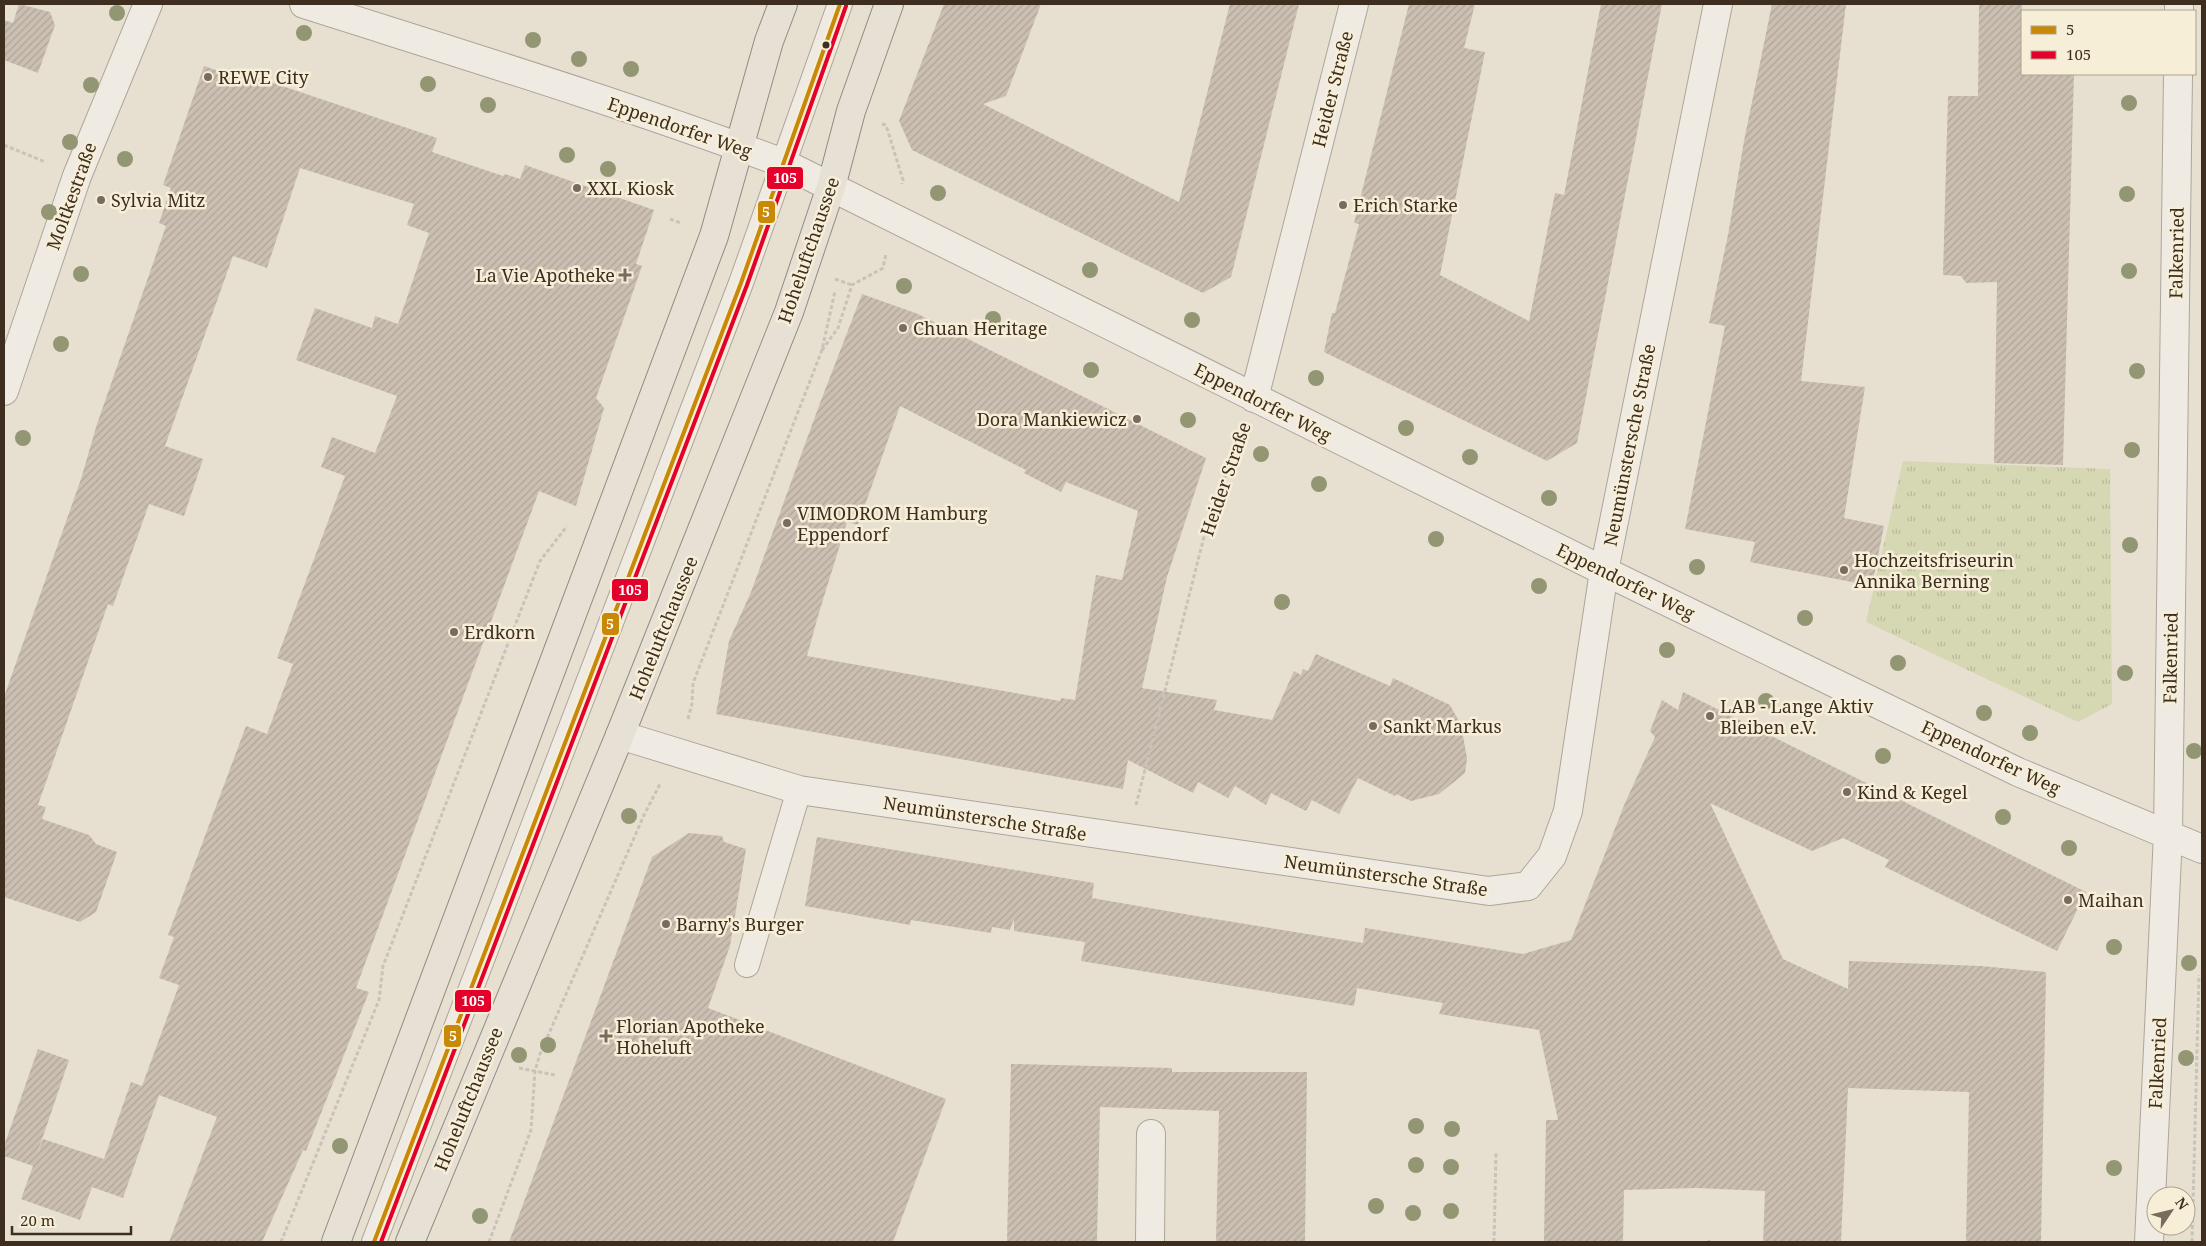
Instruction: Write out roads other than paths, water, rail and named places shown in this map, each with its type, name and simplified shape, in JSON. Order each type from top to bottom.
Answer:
[{"type":"main road","points":[[336,1242],[714,236],[769,41],[783,4]]},
{"type":"main road","name":"Hoheluftchaussee","points":[[410,1242],[620,735],[789,312],[831,187],[851,111],[889,4]]},
{"type":"street","name":"Moltkestraße","points":[[4,391],[77,176],[148,4]]},
{"type":"street","name":"Eppendorfer Weg","points":[[304,4],[508,69],[783,163],[1604,571],[2018,772],[2202,849]]},
{"type":"street","name":"Heider Straße","points":[[1254,398],[1354,4]]},
{"type":"street","name":"Neumünstersche Straße","points":[[620,735],[799,790],[1489,891],[1528,886],[1552,856],[1568,811],[1604,571],[1718,4]]},
{"type":"street","name":"Falkenried","points":[[2149,1242],[2168,834],[2178,75]]},
{"type":"street","points":[[1150,1242],[1151,1134]]},
{"type":"lane","points":[[374,1242],[738,292],[840,4]]},
{"type":"lane","points":[[747,964],[799,790]]},
{"type":"place","name":"REWE City","points":[[208,77]]},
{"type":"place","name":"XXL Kiosk","points":[[577,188]]},
{"type":"place","name":"Sylvia Mitz","points":[[101,200]]},
{"type":"place","name":"Erich Starke","points":[[1343,205]]},
{"type":"place","name":"La Vie Apotheke","points":[[625,275]]},
{"type":"place","name":"Chuan Heritage","points":[[903,328]]},
{"type":"place","name":"Dora Mankiewicz","points":[[1137,419]]},
{"type":"place","name":"VIMODROM Hamburg Eppendorf","points":[[787,523]]},
{"type":"place","name":"Hochzeitsfriseurin Annika Berning","points":[[1844,570]]},
{"type":"place","name":"Erdkorn","points":[[454,632]]},
{"type":"place","name":"LAB - Lange Aktiv Bleiben e.V.","points":[[1710,716]]},
{"type":"place","name":"Sankt Markus","points":[[1373,726]]},
{"type":"place","name":"Kind & Kegel","points":[[1847,792]]},
{"type":"place","name":"Maihan","points":[[2068,900]]},
{"type":"place","name":"Barny's Burger","points":[[666,924]]},
{"type":"place","name":"Florian Apotheke Hoheluft","points":[[606,1036]]}]
